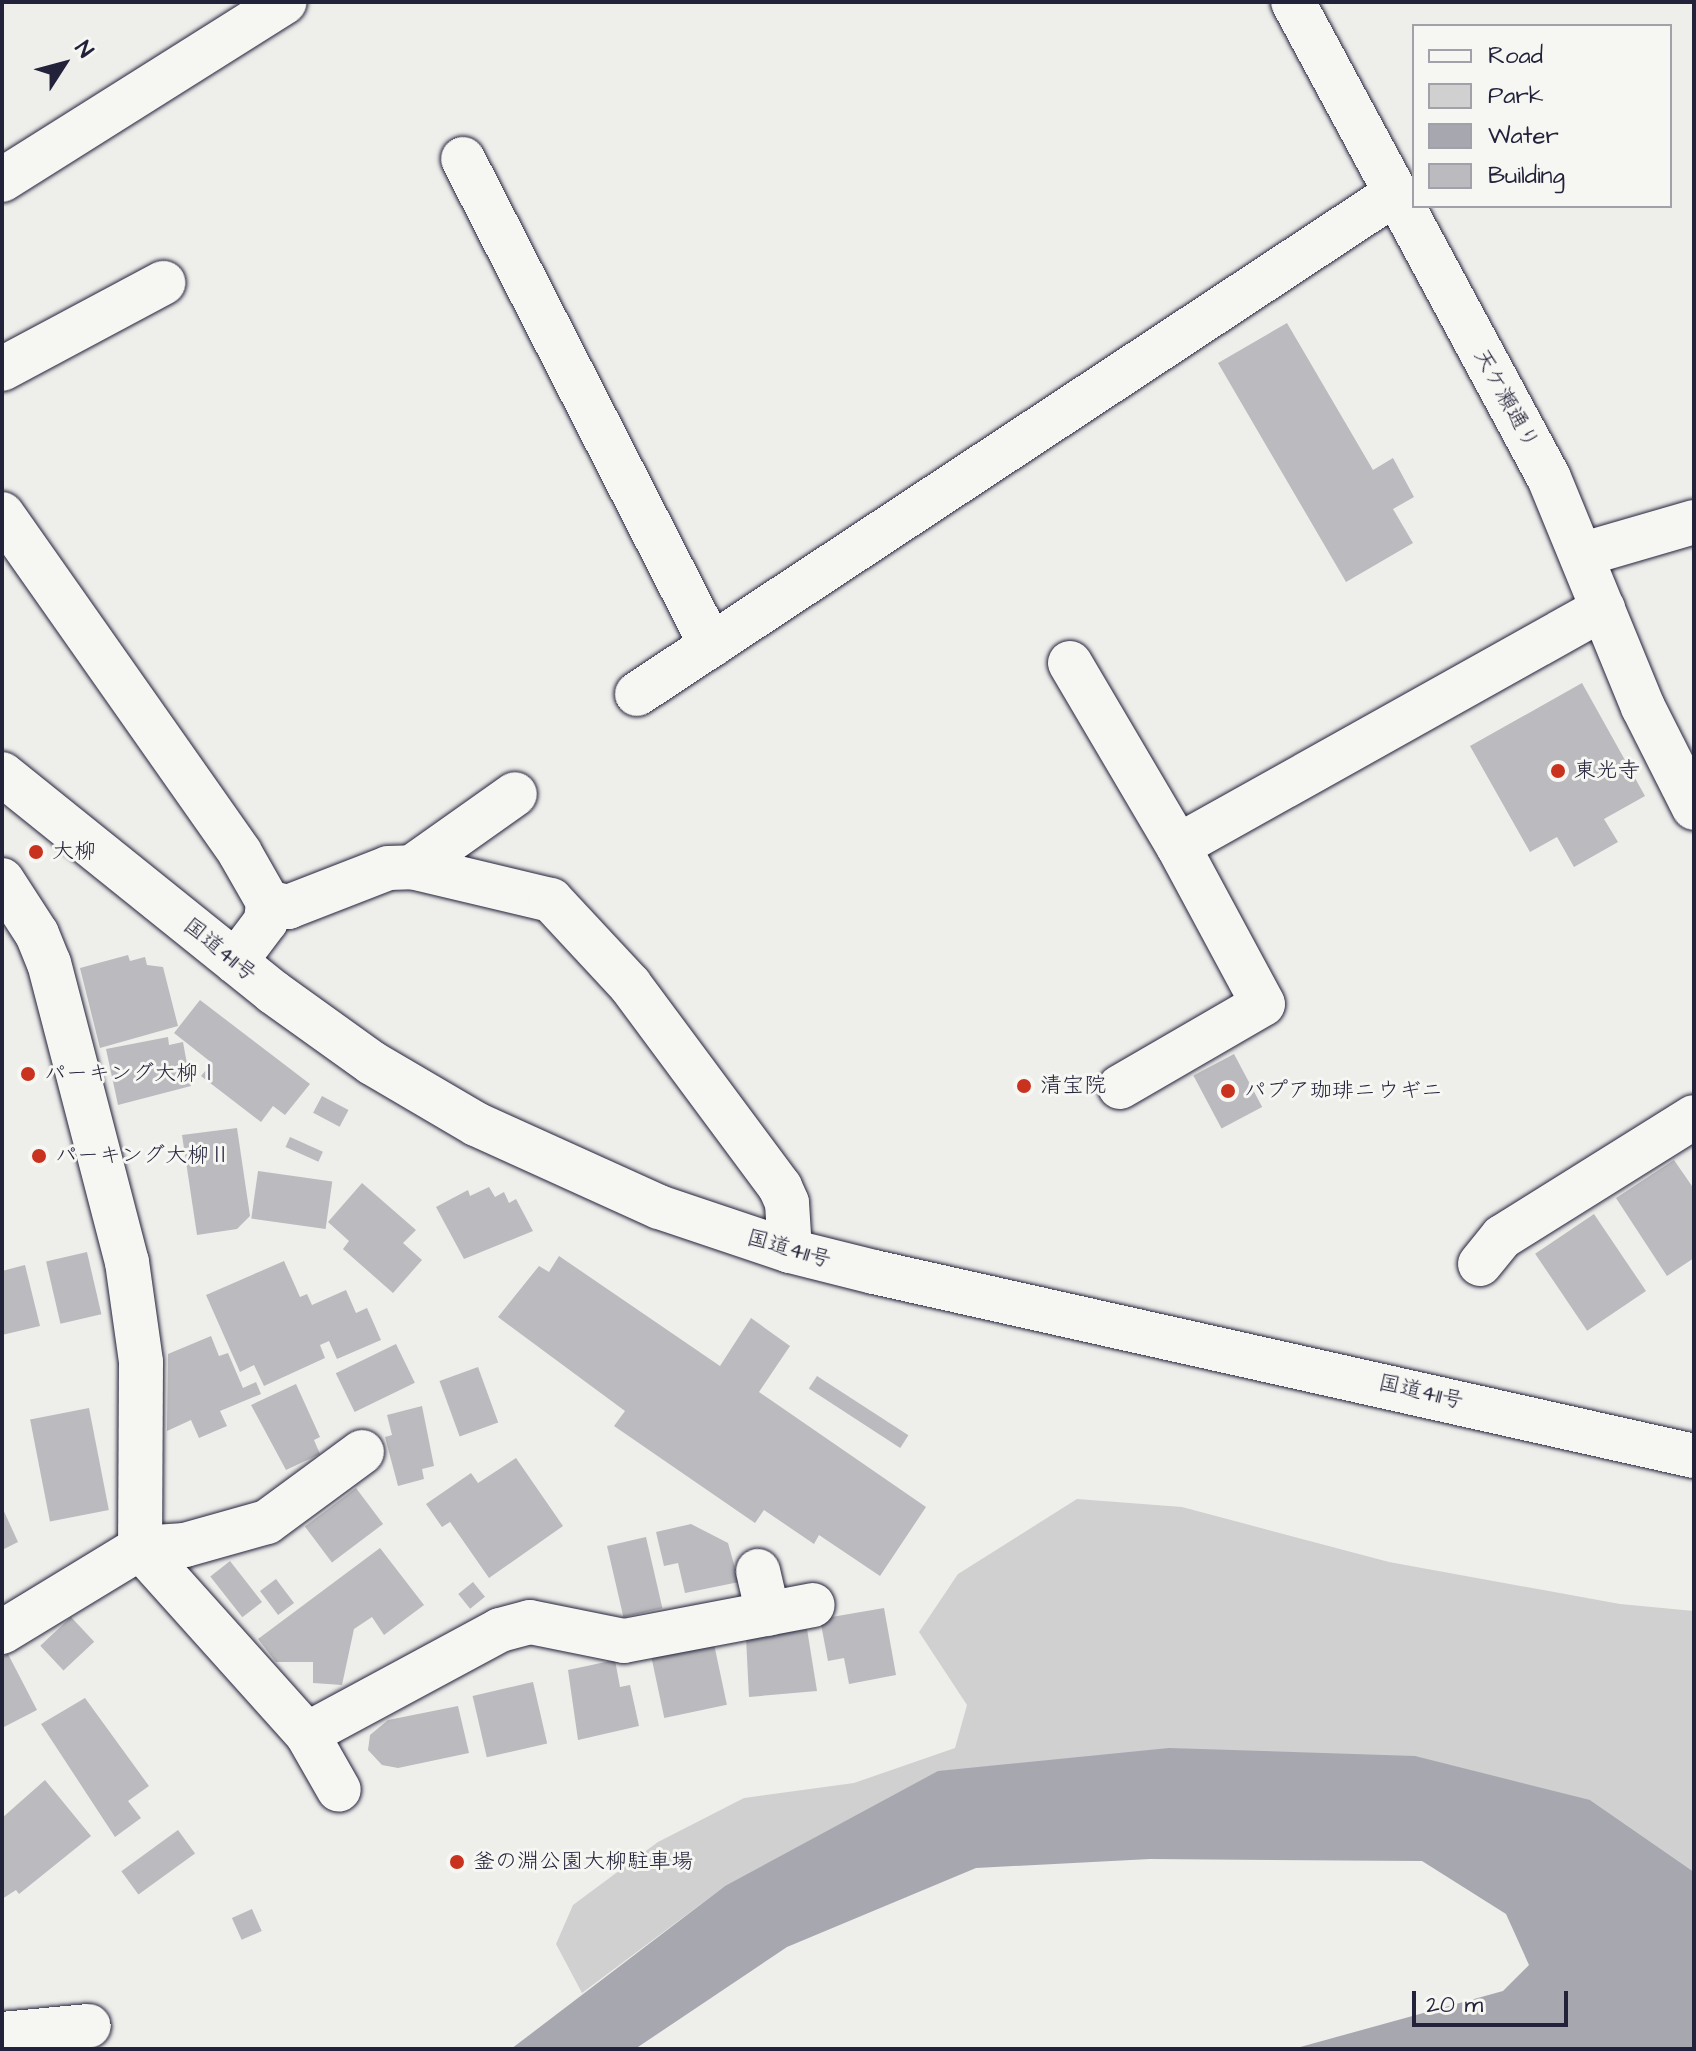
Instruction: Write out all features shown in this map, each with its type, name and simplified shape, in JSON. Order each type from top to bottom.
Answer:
[{"type":"main road","points":[[2,180],[285,2]]},
{"type":"main road","name":"天ケ瀬通り","points":[[1293,2],[1393,195],[1549,478],[1584,554],[1643,707],[1694,808]]},
{"type":"main road","points":[[463,159],[711,645]]},
{"type":"main road","points":[[637,694],[1393,195]]},
{"type":"main road","points":[[2,369],[163,283]]},
{"type":"main road","points":[[2,514],[240,853],[268,902],[266,921],[235,962]]},
{"type":"main road","points":[[1584,554],[1694,522]]},
{"type":"main road","points":[[1178,846],[1603,608]]},
{"type":"main road","points":[[1070,663],[1178,846],[1263,1004],[1120,1087]]},
{"type":"main road","name":"国道411号","points":[[2,774],[235,962],[372,1063],[476,1124],[646,1202],[790,1251],[1694,1456]]},
{"type":"main road","points":[[412,867],[515,794]]},
{"type":"main road","points":[[268,902],[288,907],[388,868],[412,867],[551,900],[630,985],[780,1187],[787,1203],[790,1251]]},
{"type":"main road","points":[[2,880],[37,934],[49,963],[127,1262],[141,1362],[140,1548],[307,1734],[339,1790]]},
{"type":"main road","points":[[1480,1264],[1502,1237],[1694,1117]]},
{"type":"main road","points":[[2,1632],[140,1548],[185,1545],[267,1522],[362,1452]]},
{"type":"main road","points":[[758,1571],[768,1614]]},
{"type":"main road","points":[[307,1734],[500,1630],[530,1622],[624,1641],[813,1605]]},
{"type":"main road","points":[[2,2034],[89,2026]]},
{"type":"green space","points":[[1077,1499],[1182,1507],[1389,1562],[1620,1604],[1694,1611],[1694,1872],[1590,1800],[725,1886],[582,1993],[556,1944],[573,1905],[658,1842],[744,1798],[854,1783],[955,1748],[967,1705],[919,1632],[958,1574]]},
{"type":"water","points":[[1169,1748],[1415,1756],[1590,1800],[1694,1872],[1694,2049],[1293,2049],[1503,1991],[1529,1965],[1506,1914],[1422,1861],[1150,1859],[976,1868],[787,1947],[635,2049],[511,2049],[725,1886],[938,1771]]},
{"type":"building","points":[[1287,323],[1373,470],[1393,458],[1414,497],[1393,509],[1413,543],[1346,582],[1218,363]]},
{"type":"building","name":"東光寺","points":[[1582,683],[1645,796],[1604,819],[1618,842],[1574,867],[1557,837],[1530,852],[1470,746]]},
{"type":"building","points":[[128,955],[130,961],[145,957],[147,965],[163,967],[178,1026],[100,1048],[80,968]]},
{"type":"building","points":[[200,1000],[310,1084],[285,1115],[273,1106],[261,1122],[201,1076],[212,1063],[174,1033]]},
{"type":"building","points":[[168,1037],[169,1045],[183,1042],[191,1086],[118,1105],[106,1049]]},
{"type":"building","name":"パプア珈琲ニウギニ","points":[[1234,1054],[1262,1107],[1222,1129],[1193,1076]]},
{"type":"building","points":[[322,1096],[348,1110],[340,1127],[313,1113]]},
{"type":"building","points":[[237,1128],[250,1216],[237,1229],[197,1235],[182,1135]]},
{"type":"building","points":[[290,1137],[323,1152],[318,1162],[286,1147]]},
{"type":"building","points":[[1674,1160],[1694,1189],[1694,1258],[1667,1276],[1616,1198]]},
{"type":"building","points":[[258,1171],[332,1181],[326,1229],[251,1219]]},
{"type":"building","points":[[362,1183],[416,1230],[403,1243],[422,1260],[393,1293],[343,1249],[349,1241],[328,1222]]},
{"type":"building","points":[[489,1187],[495,1197],[504,1192],[509,1203],[516,1199],[533,1231],[464,1259],[436,1207],[468,1190],[470,1196]]},
{"type":"building","points":[[1594,1214],[1646,1291],[1587,1331],[1535,1254]]},
{"type":"building","points":[[87,1252],[101,1314],[60,1324],[46,1261]]},
{"type":"building","points":[[559,1256],[720,1366],[751,1318],[790,1346],[759,1392],[926,1507],[880,1576],[819,1535],[814,1544],[764,1510],[755,1523],[614,1426],[625,1411],[498,1317],[539,1266],[549,1272]]},
{"type":"building","points":[[284,1261],[300,1297],[307,1294],[312,1305],[346,1290],[356,1313],[367,1308],[381,1340],[337,1359],[329,1341],[320,1345],[325,1358],[264,1386],[254,1365],[240,1372],[206,1295]]},
{"type":"building","points":[[25,1265],[40,1326],[2,1335],[2,1271]]},
{"type":"building","points":[[211,1336],[219,1356],[228,1353],[243,1388],[256,1382],[261,1394],[220,1411],[227,1426],[199,1438],[191,1420],[167,1431],[168,1354]]},
{"type":"building","points":[[396,1344],[415,1383],[355,1412],[336,1373]]},
{"type":"building","points":[[478,1367],[498,1422],[460,1436],[439,1381]]},
{"type":"building","points":[[817,1376],[908,1435],[900,1448],[809,1389]]},
{"type":"building","points":[[296,1384],[320,1437],[314,1440],[320,1454],[286,1470],[251,1405]]},
{"type":"building","points":[[422,1406],[434,1466],[422,1469],[424,1479],[398,1486],[385,1437],[392,1435],[387,1415]]},
{"type":"building","points":[[89,1408],[109,1510],[50,1522],[30,1419]]},
{"type":"building","points":[[516,1458],[563,1526],[489,1578],[450,1522],[442,1527],[426,1504],[471,1473],[478,1483]]},
{"type":"building","points":[[356,1488],[383,1524],[332,1562],[305,1527]]},
{"type":"building","points":[[2,1507],[18,1542],[2,1550]]},
{"type":"building","points":[[691,1524],[728,1543],[739,1582],[685,1593],[678,1563],[664,1566],[656,1532]]},
{"type":"building","points":[[646,1537],[662,1608],[623,1617],[607,1546]]},
{"type":"building","points":[[380,1548],[424,1605],[384,1635],[372,1617],[354,1629],[342,1685],[313,1683],[313,1662],[276,1662],[258,1639]]},
{"type":"building","points":[[230,1561],[262,1602],[242,1617],[210,1576]]},
{"type":"building","points":[[276,1579],[294,1603],[278,1615],[260,1591]]},
{"type":"building","points":[[473,1582],[485,1597],[470,1609],[458,1594]]},
{"type":"building","points":[[884,1608],[896,1675],[849,1684],[844,1658],[828,1661],[820,1619]]},
{"type":"building","points":[[71,1617],[94,1642],[63,1671],[40,1646]]},
{"type":"building","points":[[807,1629],[817,1691],[749,1697],[746,1638]]},
{"type":"building","points":[[714,1644],[727,1705],[664,1718],[651,1657]]},
{"type":"building","points":[[8,1654],[37,1710],[2,1728],[2,1657]]},
{"type":"building","points":[[615,1660],[620,1687],[630,1685],[639,1726],[578,1740],[568,1670]]},
{"type":"building","points":[[533,1682],[547,1743],[487,1757],[473,1696]]},
{"type":"building","points":[[85,1698],[149,1786],[128,1801],[141,1818],[115,1837],[41,1724]]},
{"type":"building","points":[[458,1706],[469,1753],[398,1768],[382,1765],[368,1750],[370,1735],[388,1720]]},
{"type":"building","points":[[45,1780],[91,1836],[19,1894],[16,1890],[2,1899],[2,1818]]},
{"type":"building","points":[[178,1830],[195,1853],[138,1895],[121,1871]]},
{"type":"building","points":[[252,1909],[262,1931],[242,1940],[232,1918]]},
{"type":"place","name":"東光寺","points":[[1558,771]]},
{"type":"place","name":"大柳","points":[[36,852]]},
{"type":"place","name":"パーキング大柳Ⅰ","points":[[28,1074]]},
{"type":"place","name":"清宝院","points":[[1024,1086]]},
{"type":"place","name":"パプア珈琲ニウギニ","points":[[1228,1091]]},
{"type":"place","name":"パーキング大柳Ⅱ","points":[[39,1156]]},
{"type":"place","name":"釜の淵公園大柳駐車場","points":[[457,1862]]}]
